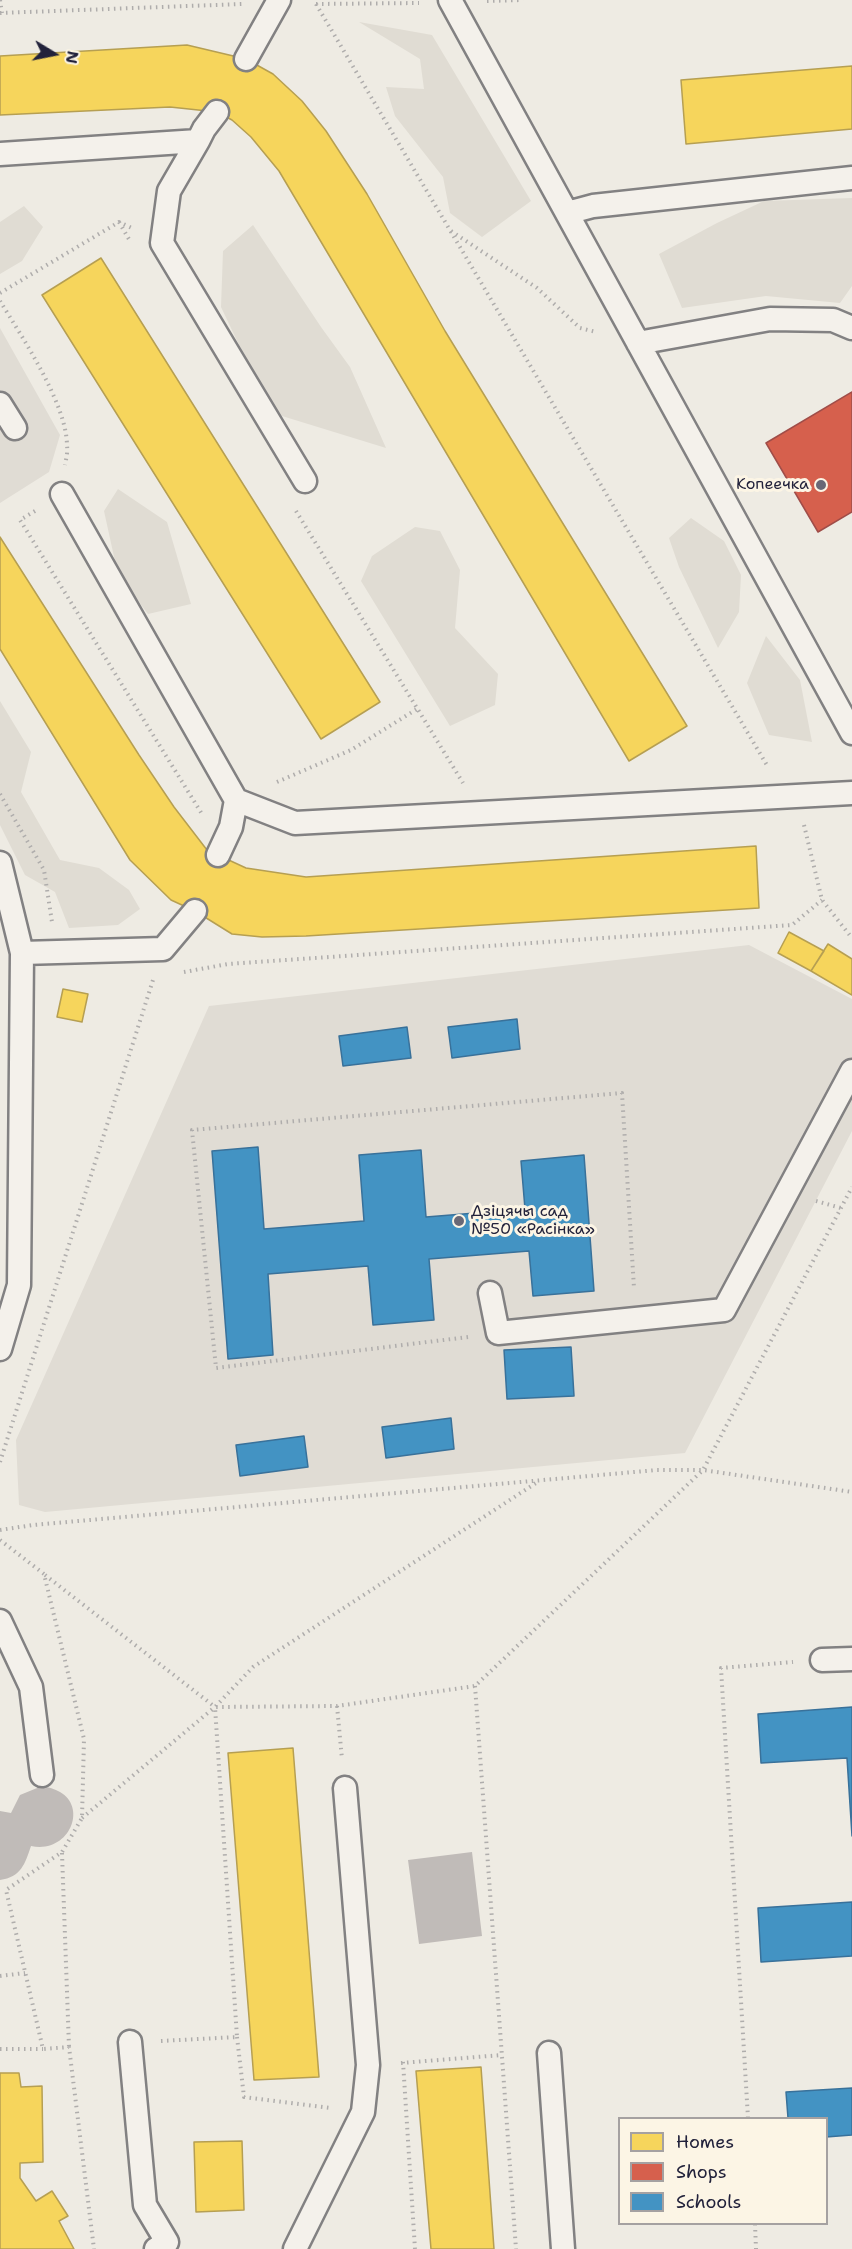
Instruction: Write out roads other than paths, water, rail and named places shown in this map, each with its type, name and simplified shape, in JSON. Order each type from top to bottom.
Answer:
[{"type":"lane","points":[[246,58],[279,0]]},
{"type":"lane","points":[[450,0],[852,732]]},
{"type":"lane","points":[[217,112],[204,129],[169,191],[162,243],[305,481]]},
{"type":"lane","points":[[0,154],[198,141]]},
{"type":"lane","points":[[567,213],[593,206],[852,178]]},
{"type":"lane","points":[[638,343],[770,319],[833,320],[852,328]]},
{"type":"lane","points":[[0,404],[15,428]]},
{"type":"lane","points":[[62,494],[236,800],[295,823],[852,793]]},
{"type":"lane","points":[[218,855],[231,827],[236,800]]},
{"type":"lane","points":[[0,862],[22,953],[10,1113],[10,1286],[0,1349]]},
{"type":"lane","points":[[22,953],[163,949],[195,911]]},
{"type":"lane","points":[[490,1293],[498,1333],[724,1310],[852,1071]]},
{"type":"lane","points":[[0,1621],[31,1687],[42,1775]]},
{"type":"lane","points":[[822,1660],[852,1659]]},
{"type":"lane","points":[[295,2249],[363,2112],[368,2065],[345,1788]]},
{"type":"lane","points":[[130,2043],[145,2205],[164,2247]]},
{"type":"lane","points":[[549,2053],[563,2249]]},
{"type":"place","name":"Копеечка","points":[[821,485]]},
{"type":"place","name":"Дзіцячы сад №50 «Расінка»","points":[[459,1221]]}]
